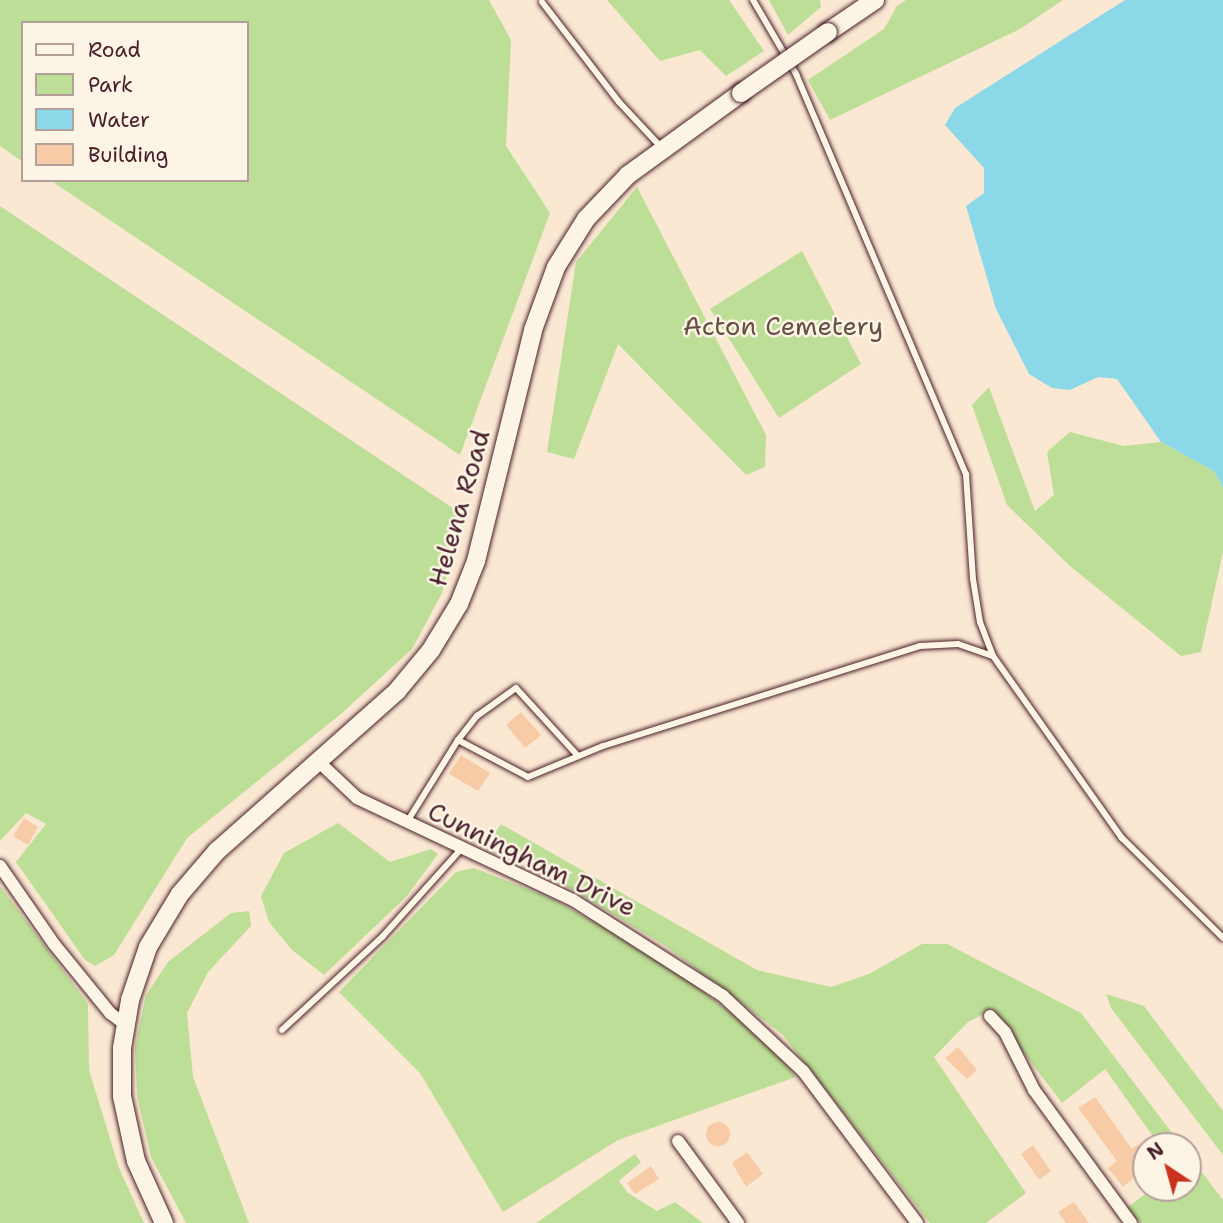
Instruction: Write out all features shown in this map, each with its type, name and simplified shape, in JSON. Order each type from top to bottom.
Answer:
[{"type":"main road","name":"Helena Road","points":[[164,1223],[129,1137],[121,1073],[126,1025],[148,947],[180,894],[240,828],[397,691],[448,624],[476,561],[533,330],[556,267],[606,197],[662,148],[874,0]]},
{"type":"street","name":"Cunningham Drive","points":[[318,761],[356,798],[563,895],[634,935],[747,1015],[803,1071],[917,1223]]},
{"type":"street","points":[[0,866],[54,944],[110,1013],[126,1025]]},
{"type":"street","points":[[990,1016],[1005,1032],[1034,1090],[1131,1223]]},
{"type":"street","points":[[678,1141],[738,1223]]},
{"type":"lane","points":[[753,0],[796,74],[967,474],[972,579],[980,622],[993,656],[1122,838],[1223,938]]},
{"type":"lane","points":[[542,2],[619,102],[662,148]]},
{"type":"lane","points":[[458,740],[528,777],[578,756],[920,646],[958,644],[993,656]]},
{"type":"lane","points":[[407,822],[458,740],[477,716],[516,688],[578,756]]},
{"type":"lane","points":[[282,1030],[383,936],[461,849]]},
{"type":"green space","points":[[0,0],[489,0],[511,40],[506,146],[550,213],[460,455],[53,182],[248,182],[248,21],[21,21],[21,161],[0,146]]},
{"type":"green space","points":[[607,0],[729,0],[764,51],[726,76],[700,50],[660,61]]},
{"type":"green space","points":[[769,0],[820,0],[821,7],[788,35]]},
{"type":"green space","points":[[906,0],[1063,0],[1020,29],[830,120],[808,80],[884,29],[897,6]]},
{"type":"green space","points":[[637,187],[766,435],[765,467],[746,475],[618,344],[574,459],[547,452],[576,262]]},
{"type":"green space","points":[[0,206],[463,515],[442,593],[412,649],[342,713],[187,838],[114,955],[95,966],[85,960],[16,862],[46,824],[26,813],[0,841]]},
{"type":"green space","name":"Acton Cemetery","points":[[802,251],[861,364],[779,418],[710,309]]},
{"type":"green space","points":[[989,387],[1035,511],[1054,495],[1047,452],[1070,432],[1124,446],[1161,442],[1214,471],[1223,488],[1223,552],[1201,652],[1181,656],[1070,566],[1007,505],[972,405]]},
{"type":"green space","points":[[338,823],[390,862],[431,849],[438,854],[406,897],[324,975],[292,950],[269,922],[261,896],[284,853]]},
{"type":"green space","points":[[501,824],[757,970],[831,987],[869,974],[922,944],[947,944],[1081,1013],[1171,1132],[1150,1132],[1105,1069],[1062,1103],[991,1010],[968,1022],[934,1057],[1026,1193],[986,1223],[930,1223],[782,1034],[667,947],[490,840]]},
{"type":"green space","points":[[474,868],[553,899],[661,960],[771,1047],[796,1077],[618,1140],[503,1212],[420,1073],[339,992],[456,872]]},
{"type":"green space","points":[[0,886],[88,1004],[89,1070],[119,1168],[144,1223],[0,1223]]},
{"type":"green space","points":[[249,911],[251,926],[208,972],[187,1013],[193,1077],[249,1223],[186,1223],[151,1157],[137,1096],[135,1047],[146,995],[168,962],[231,913]]},
{"type":"green space","points":[[1106,994],[1144,1006],[1223,1111],[1223,1155],[1111,1008]]},
{"type":"green space","points":[[635,1154],[641,1162],[619,1181],[628,1193],[657,1211],[675,1202],[703,1223],[536,1223]]},
{"type":"green space","points":[[1202,1172],[1223,1200],[1223,1223],[1139,1223],[1127,1208],[1135,1202],[1202,1202]]},
{"type":"water","points":[[1125,0],[1223,0],[1223,488],[1214,471],[1161,442],[1117,379],[1098,377],[1070,390],[1052,388],[1029,374],[996,309],[966,206],[984,193],[984,168],[945,125],[955,108]]},
{"type":"building","points":[[521,712],[541,735],[525,748],[506,725]]},
{"type":"building","points":[[461,755],[490,773],[478,791],[449,774]]},
{"type":"building","points":[[24,818],[38,827],[28,845],[13,836]]},
{"type":"building","points":[[958,1047],[977,1070],[967,1079],[945,1058]]},
{"type":"building","points":[[1095,1097],[1132,1149],[1132,1180],[1123,1187],[1108,1168],[1117,1161],[1078,1108]]},
{"type":"building","points":[[718,1122],[729,1129],[730,1134],[723,1145],[718,1146],[707,1139],[706,1134],[713,1123]]},
{"type":"building","points":[[1033,1145],[1051,1171],[1039,1180],[1021,1154]]},
{"type":"building","points":[[747,1152],[763,1174],[746,1187],[732,1163]]},
{"type":"building","points":[[651,1166],[659,1179],[635,1194],[627,1183]]},
{"type":"building","points":[[1074,1202],[1089,1223],[1066,1223],[1058,1212]]}]
